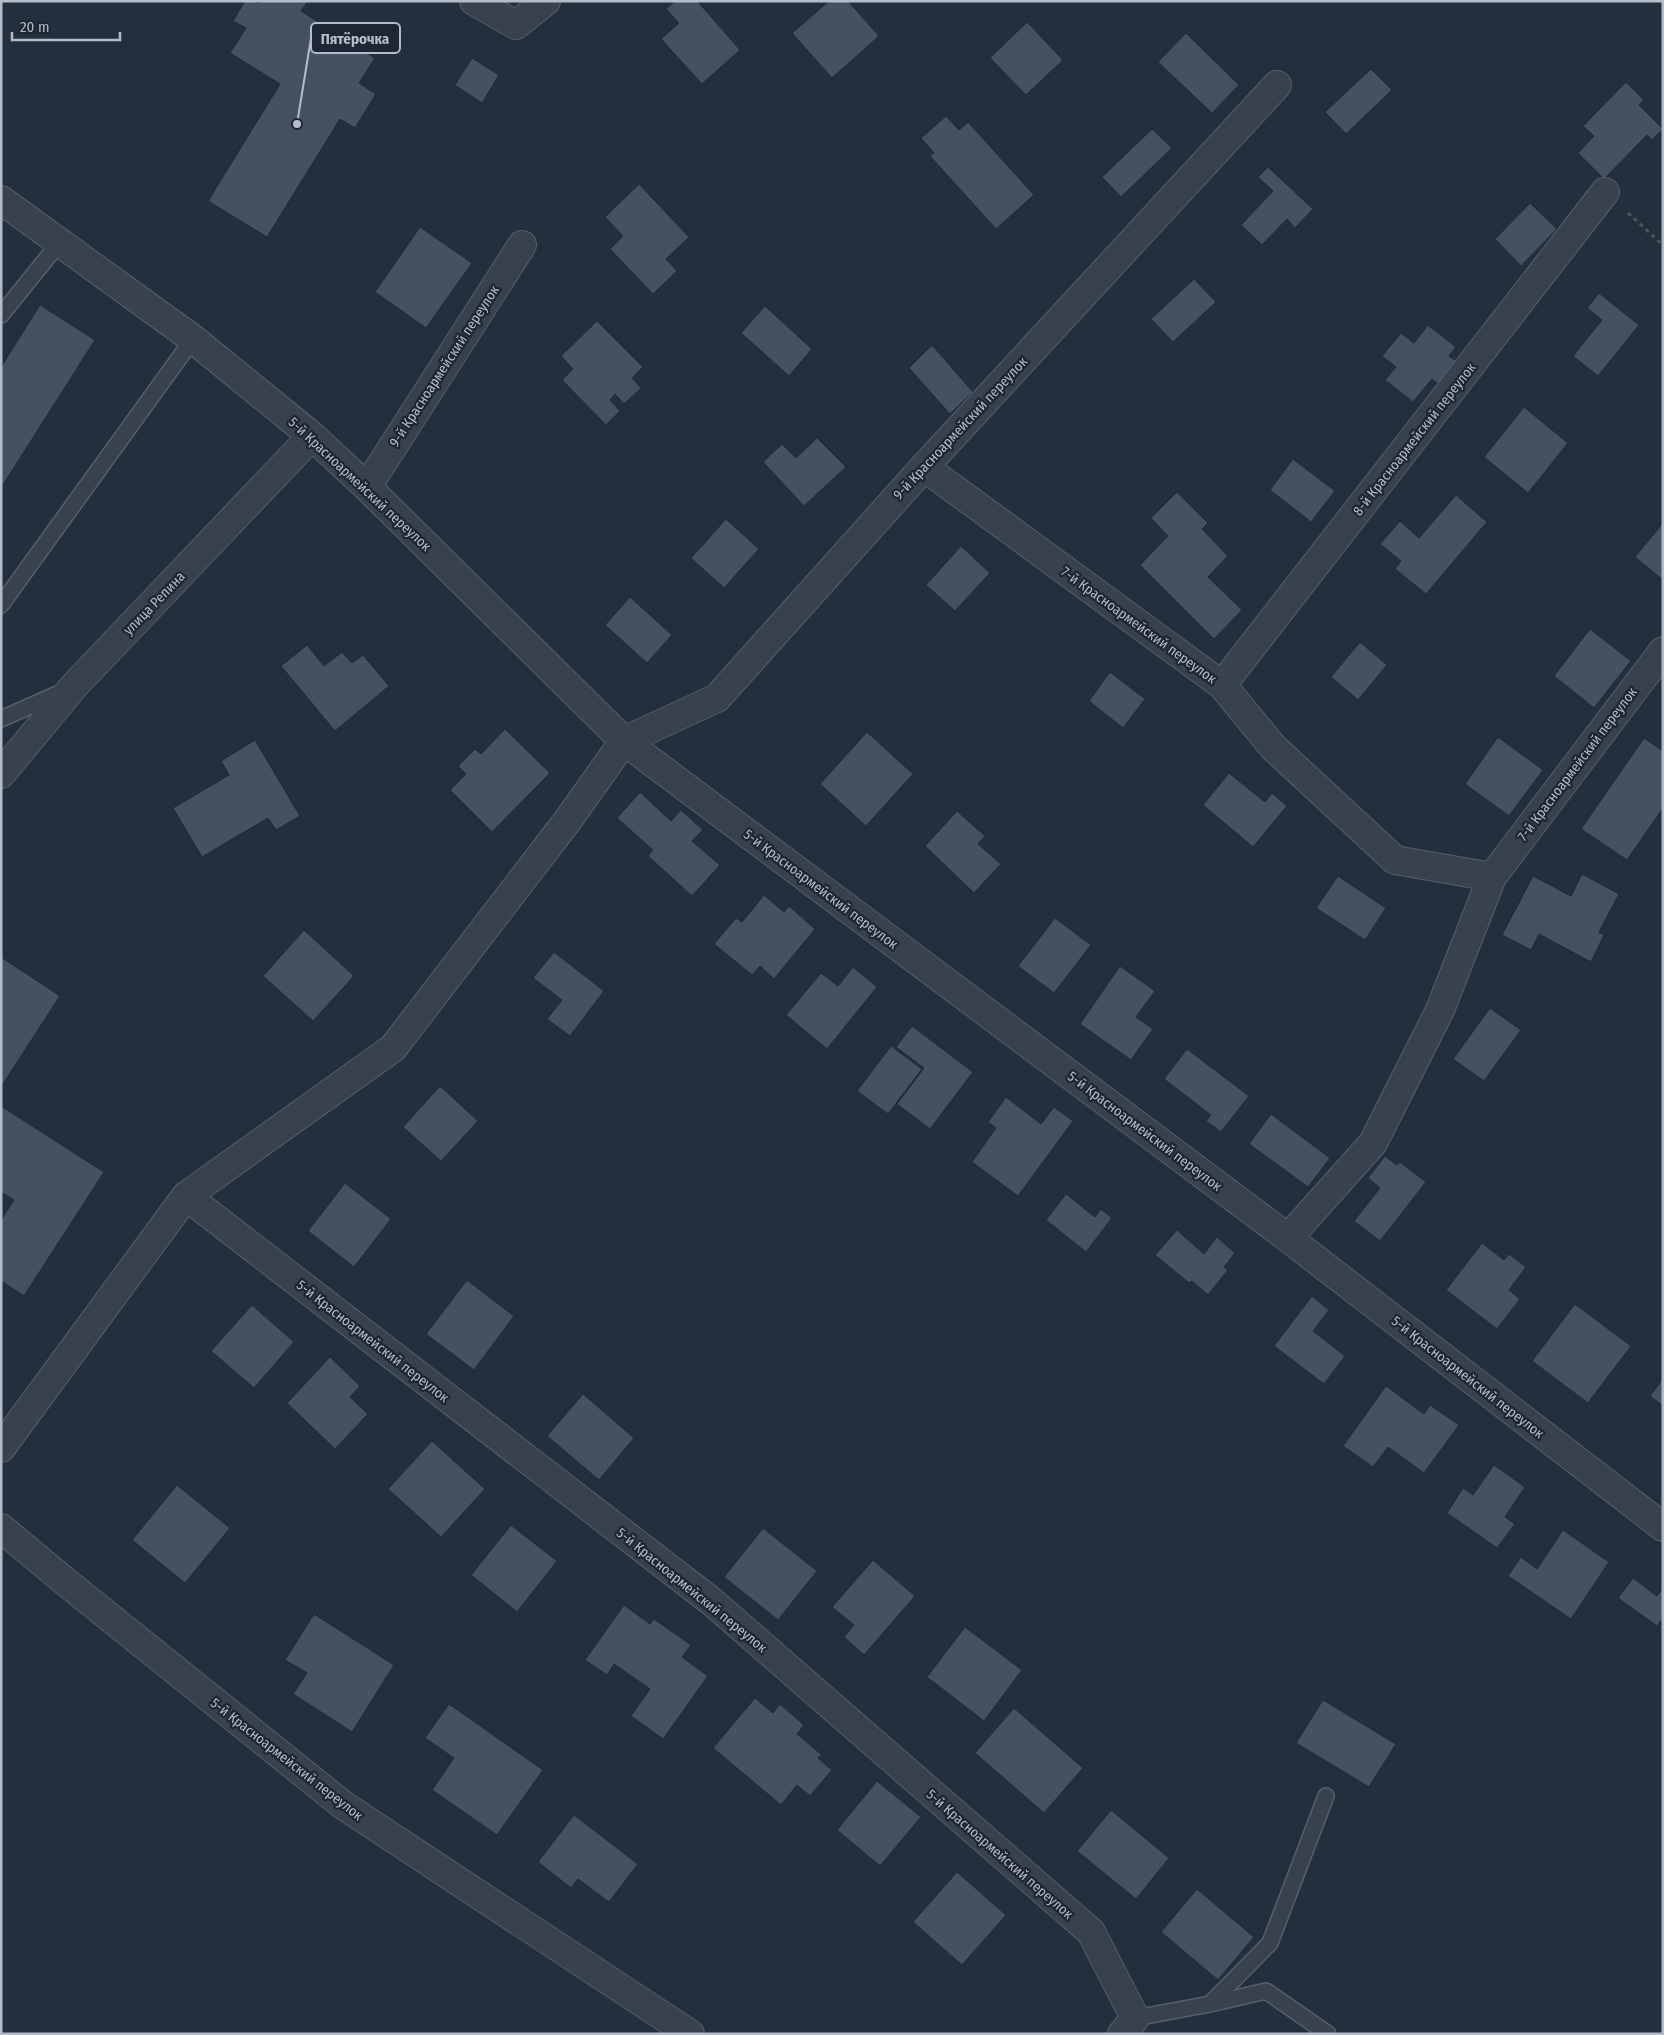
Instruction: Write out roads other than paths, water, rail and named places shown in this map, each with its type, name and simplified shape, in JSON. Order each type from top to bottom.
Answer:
[{"type":"street","points":[[474,1],[516,25],[546,1]]},
{"type":"street","name":"9-й Красноармейский переулок","points":[[624,741],[717,698],[924,467],[1277,85]]},
{"type":"street","name":"8-й Красноармейский переулок","points":[[1222,685],[1605,192]]},
{"type":"street","name":"5-й Красноармейский переулок","points":[[1,200],[192,339],[312,436],[624,741],[1288,1238],[1663,1527]]},
{"type":"street","name":"9-й Красноармейский переулок","points":[[366,487],[522,245]]},
{"type":"street","name":"улица Репина","points":[[1,774],[74,686],[312,436]]},
{"type":"street","name":"7-й Красноармейский переулок","points":[[924,467],[1222,685],[1273,747],[1395,860],[1492,877]]},
{"type":"street","name":"7-й Красноармейский переулок","points":[[1288,1238],[1373,1143],[1440,1010],[1492,877],[1663,651]]},
{"type":"street","points":[[1,1448],[186,1196],[393,1048],[568,820],[624,741]]},
{"type":"street","name":"5-й Красноармейский переулок","points":[[186,1196],[711,1601],[1091,1932],[1129,2026]]},
{"type":"street","name":"5-й Красноармейский переулок","points":[[1,1528],[343,1805],[690,2034]]},
{"type":"lane","points":[[1,315],[60,242]]},
{"type":"lane","points":[[1,605],[192,339]]},
{"type":"lane","points":[[1,720],[74,686]]},
{"type":"lane","points":[[1210,2004],[1270,1943],[1326,1796]]},
{"type":"lane","points":[[1129,2026],[1266,1991],[1328,2034]]},
{"type":"place","name":"Пятёрочка","points":[[297,124]]}]
